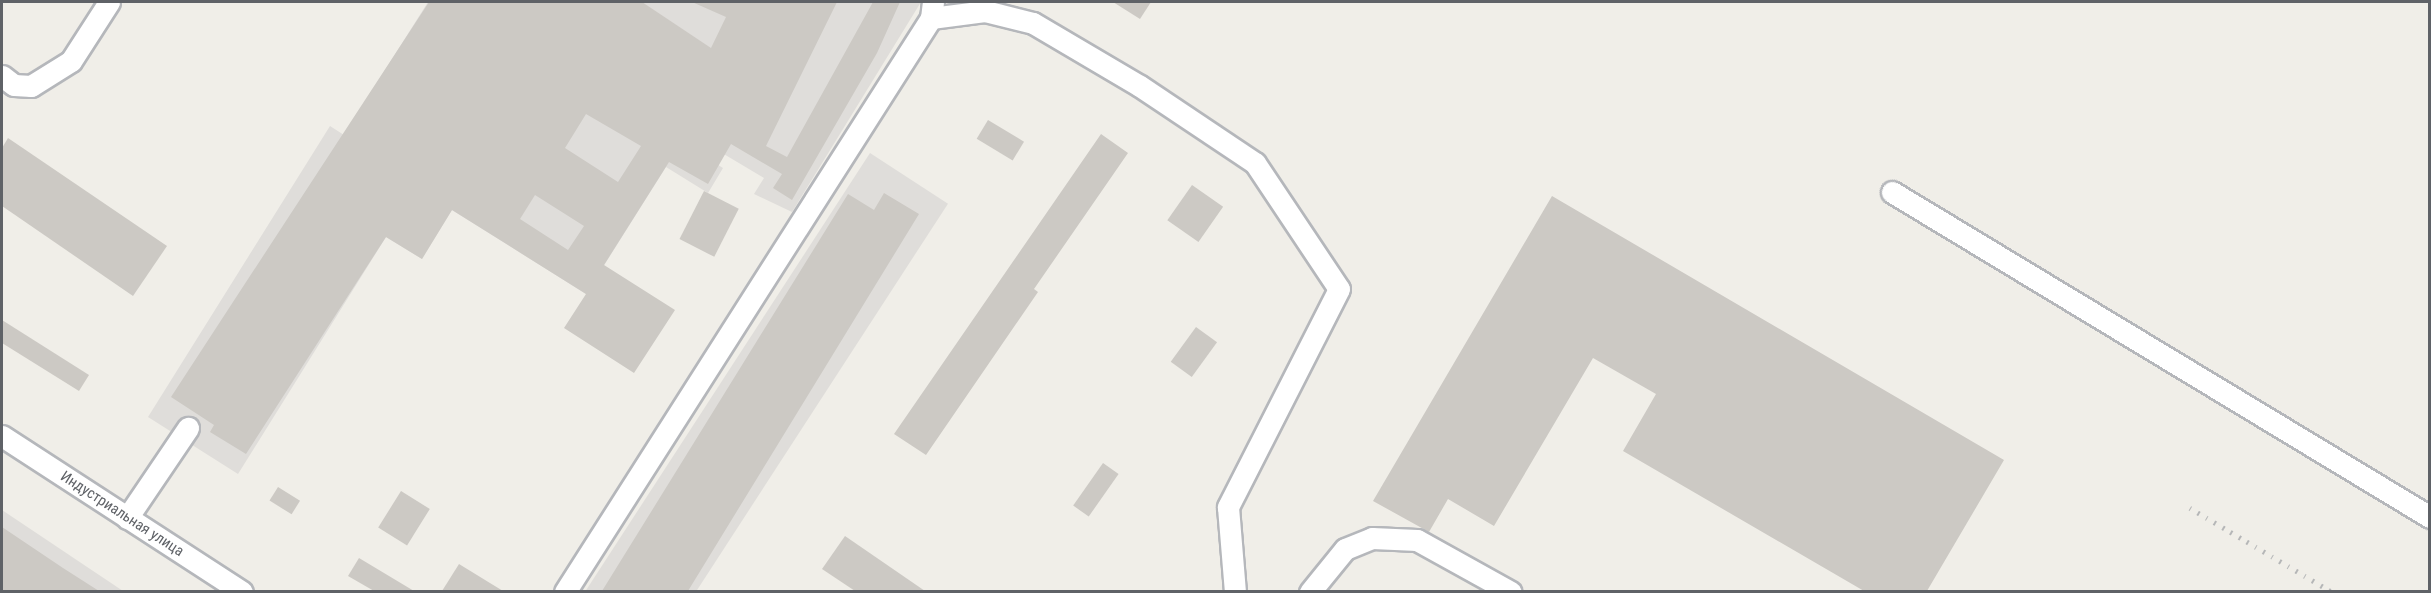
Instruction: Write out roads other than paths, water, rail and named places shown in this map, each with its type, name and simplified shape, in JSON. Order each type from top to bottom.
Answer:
[{"type":"street","points":[[2,76],[14,85],[31,86],[71,61],[109,2]]},
{"type":"street","points":[[565,591],[932,10],[978,2]]},
{"type":"street","points":[[932,10],[985,11],[1033,23],[1140,86],[1255,163],[1339,289],[1228,507],[1235,591]]},
{"type":"street","points":[[1892,192],[2430,517]]},
{"type":"street","points":[[127,518],[188,428]]},
{"type":"street","name":"Индустриальная улица","points":[[2,436],[242,591]]},
{"type":"street","points":[[1310,591],[1345,549],[1372,538],[1417,540],[1511,591]]},
{"type":"railway","points":[[2190,508],[2332,592]]}]
